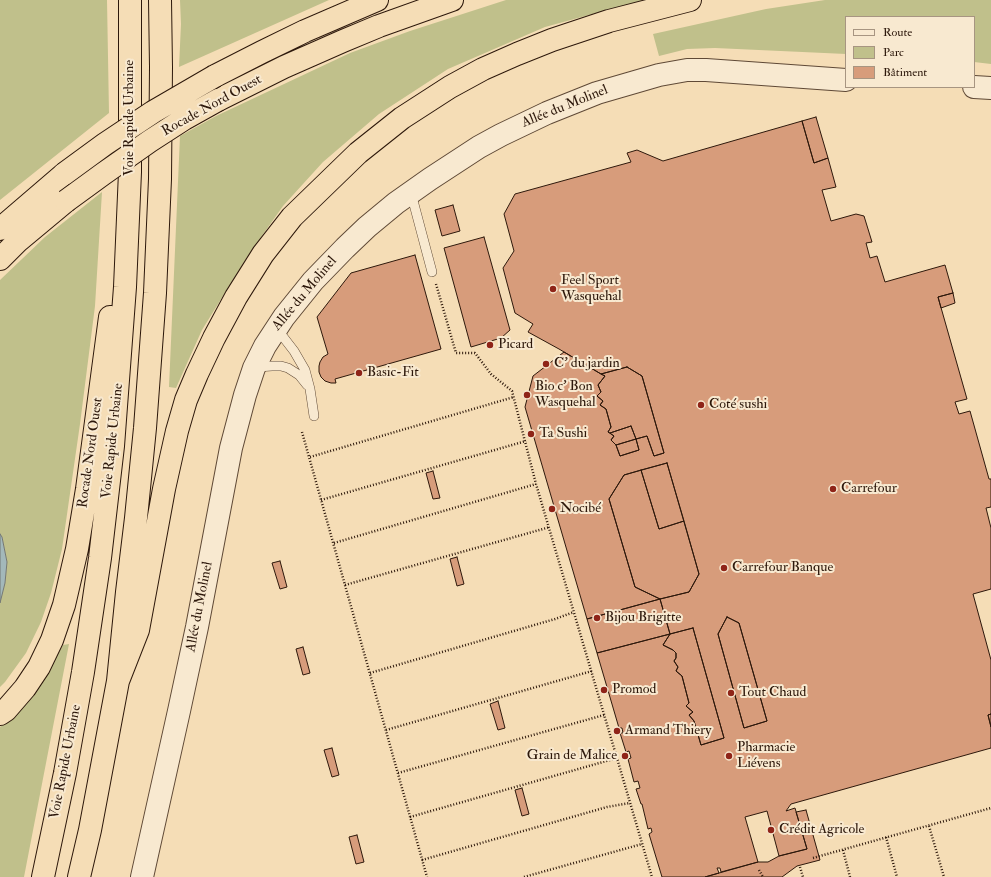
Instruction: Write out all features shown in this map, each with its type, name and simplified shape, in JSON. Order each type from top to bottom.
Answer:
[{"type":"highway","name":"Voie Rapide Urbaine","points":[[43,877],[65,773],[80,688],[102,544],[113,446],[122,342],[130,172],[130,0]]},
{"type":"highway","points":[[79,877],[90,830],[118,681],[145,428],[155,293],[160,179],[162,67],[160,0]]},
{"type":"highway","name":"Rocade Nord Ouest","points":[[0,229],[64,174],[105,144],[148,116],[215,76],[262,52],[305,31],[377,0]]},
{"type":"highway","name":"Rocade Nord Ouest","points":[[0,259],[18,241],[66,201],[150,141],[184,119],[284,67],[379,26],[452,0]]},
{"type":"highway","points":[[118,681],[138,630],[164,489],[177,431],[189,394],[214,338],[236,297],[263,254],[292,217],[363,148],[402,118],[457,83],[483,69],[552,40],[609,21],[690,0]]},
{"type":"highway","name":"Rocade Nord Ouest","points":[[0,714],[6,710],[25,688],[39,667],[52,640],[64,605],[77,549],[87,489],[130,172]]},
{"type":"street","name":"Allée du Molinel","points":[[142,877],[195,634],[231,448],[245,395],[254,368],[276,328],[302,293],[324,268],[367,227],[410,192],[479,147],[521,125],[596,93],[659,75],[687,70],[845,80]]},
{"type":"street","points":[[975,87],[991,88]]},
{"type":"lane","points":[[410,192],[432,272]]},
{"type":"lane","points":[[276,328],[294,351],[305,370],[310,389],[314,416]]},
{"type":"lane","points":[[254,368],[281,366],[288,368],[299,375],[310,389]]},
{"type":"path","points":[[432,272],[456,353],[474,353],[491,374],[512,391],[536,484],[550,527],[652,877]]},
{"type":"path","points":[[310,457],[514,397]]},
{"type":"path","points":[[302,432],[427,877]]},
{"type":"path","points":[[321,500],[526,441]]},
{"type":"path","points":[[334,543],[536,484]]},
{"type":"path","points":[[346,585],[550,527]]},
{"type":"path","points":[[370,673],[555,619],[574,612]]},
{"type":"path","points":[[386,730],[592,671]]},
{"type":"path","points":[[398,773],[604,715]]},
{"type":"path","points":[[410,817],[617,758]]},
{"type":"path","points":[[422,860],[607,808],[630,803]]},
{"type":"path","points":[[813,858],[991,808]]},
{"type":"path","points":[[929,826],[944,877]]},
{"type":"path","points":[[886,838],[897,877]]},
{"type":"path","points":[[524,877],[642,844]]},
{"type":"path","points":[[843,850],[850,877]]},
{"type":"path","points":[[800,867],[803,877]]},
{"type":"path","points":[[759,870],[763,877]]},
{"type":"green space","points":[[0,0],[107,0],[109,113],[0,200]]},
{"type":"green space","points":[[180,0],[329,0],[179,67],[181,24]]},
{"type":"green space","points":[[506,0],[644,0],[545,27],[448,69],[379,114],[323,162],[283,206],[247,257],[202,330],[176,388],[169,387],[180,136],[216,116],[350,53],[410,31]]},
{"type":"green space","points":[[825,0],[991,0],[991,64],[975,62],[975,16],[845,16],[845,54],[715,48],[687,49],[659,56],[653,34],[766,9]]},
{"type":"green space","points":[[102,192],[95,306],[62,549],[51,593],[41,622],[26,653],[0,687],[0,603],[5,583],[7,562],[2,537],[0,534],[0,280],[45,237]]},
{"type":"green space","points":[[69,644],[24,877],[0,877],[0,727],[22,708],[44,679],[63,645]]},
{"type":"shaded area","points":[[0,534],[2,537],[7,562],[5,583],[0,603]]},
{"type":"building","points":[[816,117],[828,158],[814,163],[802,121]]},
{"type":"building","name":"Carrefour","points":[[802,121],[814,163],[828,158],[836,187],[822,190],[831,221],[856,214],[864,216],[872,242],[866,243],[870,258],[877,256],[885,282],[945,265],[953,293],[938,297],[967,399],[955,402],[959,414],[970,411],[989,479],[991,479],[991,507],[986,508],[991,528],[991,589],[973,594],[991,660],[991,714],[988,715],[991,727],[991,748],[791,804],[786,811],[795,808],[807,849],[779,856],[767,811],[745,817],[758,862],[721,872],[720,868],[717,868],[719,873],[705,877],[662,877],[649,834],[652,832],[651,828],[648,829],[642,804],[636,789],[640,788],[638,781],[634,782],[628,759],[631,758],[629,751],[626,752],[620,733],[623,733],[622,728],[619,728],[597,653],[670,634],[660,599],[587,619],[525,407],[533,376],[564,352],[601,374],[559,349],[528,332],[533,324],[515,313],[503,268],[514,251],[504,214],[515,194],[631,162],[627,153],[637,150],[663,161]],"holes":[[[627,367],[642,376],[664,453],[654,456],[647,436],[636,439],[639,450],[620,456],[616,445],[611,440],[614,436],[608,432],[611,427],[606,409],[600,405],[603,401],[597,396],[601,392],[598,385],[605,376],[601,374]],[[667,463],[699,574],[689,592],[660,599],[635,587],[609,499],[624,475]],[[727,617],[739,623],[767,721],[744,728],[718,634]],[[693,628],[724,738],[701,745],[694,721],[689,715],[693,712],[686,706],[689,703],[682,676],[676,671],[678,667],[674,661],[676,658],[676,653],[663,645],[670,634]]]},
{"type":"building","points":[[453,205],[460,231],[442,236],[435,210]]},
{"type":"building","points":[[484,237],[510,330],[501,338],[471,347],[444,248]]},
{"type":"building","points":[[415,255],[441,349],[335,379],[336,383],[325,381],[319,372],[319,366],[323,357],[328,354],[317,317],[351,273]]},
{"type":"building","points":[[953,293],[955,303],[941,308],[938,297]]},
{"type":"building","points":[[627,367],[642,376],[664,453],[654,456],[647,436],[636,439],[631,426],[610,433],[608,432],[611,427],[606,409],[600,405],[603,401],[597,396],[601,392],[598,385],[605,376],[601,374]]},
{"type":"building","points":[[631,426],[636,439],[616,445],[611,440],[614,436],[610,433]]},
{"type":"building","points":[[636,439],[639,450],[620,456],[616,445]]},
{"type":"building","points":[[667,463],[684,521],[659,529],[641,470]]},
{"type":"building","points":[[641,470],[659,529],[684,521],[699,574],[689,592],[660,599],[635,587],[609,499],[624,475]]},
{"type":"building","points":[[433,471],[440,498],[433,499],[426,473]]},
{"type":"building","points":[[457,557],[464,584],[457,586],[450,559]]},
{"type":"building","points":[[280,561],[287,587],[280,589],[272,563]]},
{"type":"building","points":[[660,599],[670,634],[597,653],[587,619]]},
{"type":"building","points":[[727,617],[739,623],[767,721],[744,728],[718,634]]},
{"type":"building","points":[[693,628],[724,738],[701,745],[694,721],[689,715],[693,712],[686,706],[689,703],[682,676],[676,671],[678,667],[674,661],[676,658],[676,653],[663,645],[670,634]]},
{"type":"building","points":[[303,647],[310,673],[303,675],[296,649]]},
{"type":"building","points":[[498,701],[505,728],[498,730],[490,704]]},
{"type":"building","points":[[991,714],[991,727],[988,715]]},
{"type":"building","points":[[332,748],[339,775],[332,777],[324,750]]},
{"type":"building","points":[[522,788],[529,814],[522,816],[515,790]]},
{"type":"building","points":[[806,810],[820,860],[797,866],[782,877],[705,877],[758,862],[768,862],[779,856],[807,849],[796,812]]},
{"type":"building","points":[[357,835],[364,862],[356,864],[349,837]]},
{"type":"place","name":"Feel Sport Wasquehal","points":[[553,289]]},
{"type":"place","name":"Picard","points":[[490,345]]},
{"type":"place","name":"C’ du jardin","points":[[546,364]]},
{"type":"place","name":"Basic-Fit","points":[[359,373]]},
{"type":"place","name":"Bio c' Bon Wasquehal","points":[[527,395]]},
{"type":"place","name":"Coté sushi","points":[[701,405]]},
{"type":"place","name":"Ta Sushi","points":[[531,434]]},
{"type":"place","name":"Carrefour","points":[[833,489]]},
{"type":"place","name":"Nocibé","points":[[552,509]]},
{"type":"place","name":"Carrefour Banque","points":[[724,568]]},
{"type":"place","name":"Bijou Brigitte","points":[[597,618]]},
{"type":"place","name":"Promod","points":[[604,690]]},
{"type":"place","name":"Tout Chaud","points":[[731,693]]},
{"type":"place","name":"Armand Thiery","points":[[617,731]]},
{"type":"place","name":"Grain de Malice","points":[[625,756]]},
{"type":"place","name":"Pharmacie Liévens","points":[[729,756]]},
{"type":"place","name":"Crédit Agricole","points":[[771,830]]}]
